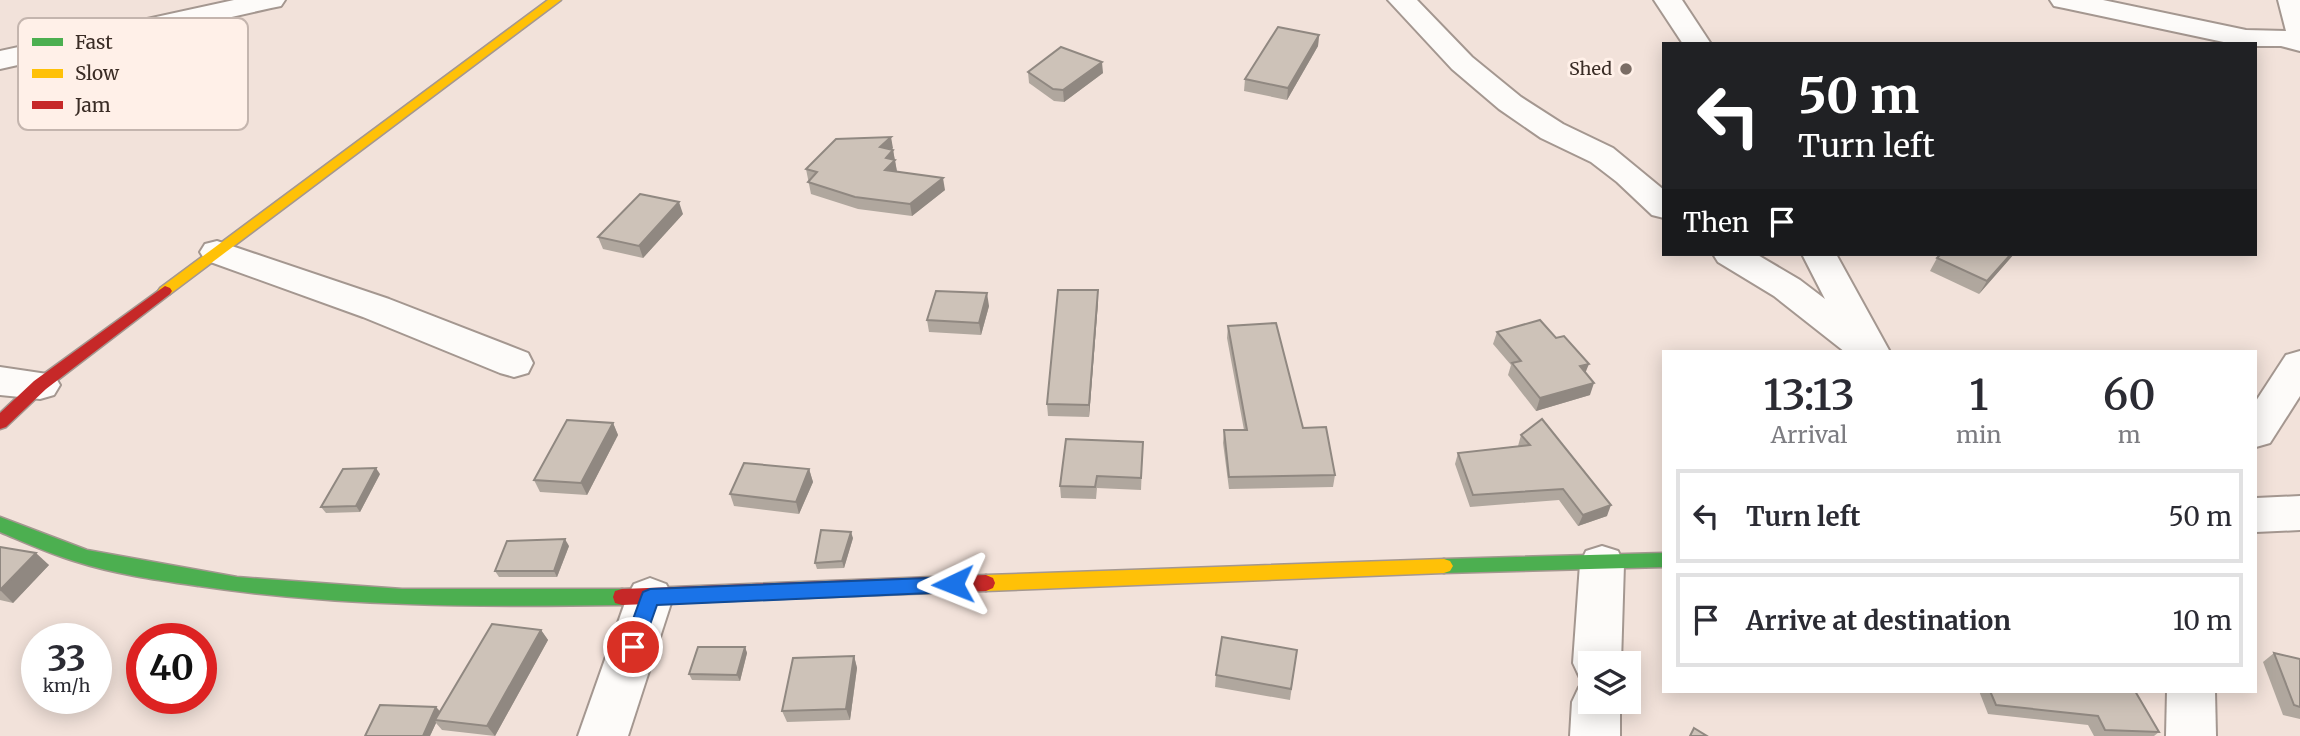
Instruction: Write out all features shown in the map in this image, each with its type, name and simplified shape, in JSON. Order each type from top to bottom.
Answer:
[{"type":"street","points":[[139,18],[144,0]]},
{"type":"street","points":[[175,18],[222,5],[271,0]]},
{"type":"street","points":[[0,423],[40,385],[555,0]]},
{"type":"street","points":[[1402,0],[1462,63],[1510,103],[1552,131],[1602,155],[1629,174],[1662,206]]},
{"type":"street","points":[[1668,0],[1696,42]]},
{"type":"street","points":[[2064,0],[2246,38],[2281,38],[2300,42]]},
{"type":"street","points":[[2292,0],[2300,31]]},
{"type":"street","points":[[0,60],[18,56]]},
{"type":"street","points":[[217,252],[376,308],[514,363]]},
{"type":"street","points":[[1733,256],[1787,288],[1869,350]]},
{"type":"street","points":[[1820,256],[1871,350]]},
{"type":"street","points":[[2257,430],[2300,365]]},
{"type":"street","points":[[0,381],[40,385]]},
{"type":"street","points":[[2257,515],[2300,513]]},
{"type":"street","points":[[0,524],[74,554],[139,569],[234,585],[363,596],[463,600],[650,597],[1332,569],[1602,564],[1662,560]]},
{"type":"street","points":[[1598,651],[1602,564]]},
{"type":"street","points":[[603,736],[650,597]]},
{"type":"street","points":[[2191,736],[2192,693]]},
{"type":"street","points":[[1595,736],[1596,714]]},
{"type":"building","points":[[1278,27],[1319,35],[1288,88],[1245,79]]},
{"type":"building","points":[[1061,47],[1102,62],[1063,90],[1053,89],[1028,72]]},
{"type":"building","points":[[891,137],[880,147],[893,150],[886,158],[895,160],[885,170],[943,178],[910,204],[855,197],[808,182],[817,172],[806,169],[836,139]]},
{"type":"building","points":[[640,194],[679,202],[639,246],[598,237]]},
{"type":"building","points":[[1939,256],[2009,256],[1987,281],[1937,258]]},
{"type":"building","points":[[1058,290],[1098,290],[1089,405],[1047,404]]},
{"type":"building","points":[[936,291],[987,293],[979,323],[927,320]]},
{"type":"building","points":[[1540,320],[1556,338],[1564,336],[1589,364],[1580,366],[1594,383],[1540,398],[1512,363],[1521,361],[1497,332]]},
{"type":"building","points":[[1276,323],[1303,428],[1326,427],[1335,475],[1229,477],[1224,430],[1247,430],[1228,326]]},
{"type":"building","points":[[1542,419],[1611,505],[1583,515],[1563,489],[1473,495],[1458,453],[1530,445],[1521,435]]},
{"type":"building","points":[[567,420],[613,423],[581,483],[534,480]]},
{"type":"building","points":[[1066,439],[1143,442],[1141,478],[1097,476],[1095,487],[1060,486]]},
{"type":"building","points":[[744,463],[809,469],[796,502],[730,494]]},
{"type":"building","points":[[376,468],[356,506],[321,507],[343,469]]},
{"type":"building","points":[[821,530],[851,532],[842,561],[815,563]]},
{"type":"building","points":[[565,539],[554,571],[495,571],[507,541]]},
{"type":"building","points":[[0,547],[36,553],[0,590]]},
{"type":"building","points":[[492,624],[541,630],[487,726],[435,720]]},
{"type":"building","points":[[1222,637],[1297,650],[1291,689],[1216,675]]},
{"type":"building","points":[[698,647],[745,647],[737,675],[689,674]]},
{"type":"building","points":[[2274,653],[2300,659],[2300,707],[2294,705]]},
{"type":"building","points":[[854,656],[846,709],[782,711],[793,658]]},
{"type":"building","points":[[1991,693],[2136,693],[2159,732],[2105,730],[2098,716],[1996,705]]},
{"type":"building","points":[[380,705],[436,707],[423,736],[365,736]]},
{"type":"building","points":[[1694,728],[1707,736],[1690,736]]},
{"type":"traffic: fast","points":[[0,524],[87,558],[237,584],[402,597],[622,597]]},
{"type":"traffic: fast","points":[[1444,566],[1662,560]]},
{"type":"traffic: slow","points":[[165,291],[555,0]]},
{"type":"traffic: slow","points":[[986,583],[1444,566]]},
{"type":"traffic: jam","points":[[0,423],[40,385],[165,291]]},
{"type":"traffic: jam","points":[[622,597],[986,583]]},
{"type":"place","name":"Shed","points":[[1626,69]]},
{"type":"route","points":[[633,647],[650,597],[953,584]]}]
